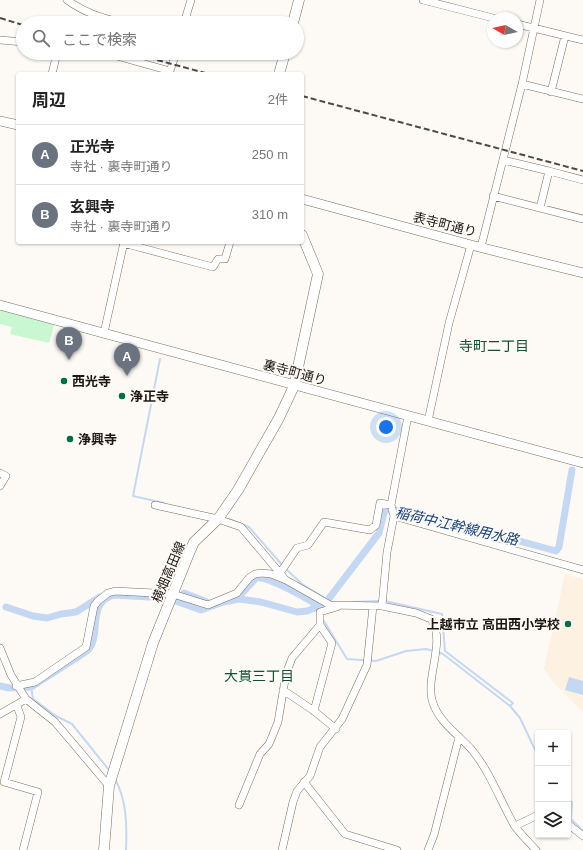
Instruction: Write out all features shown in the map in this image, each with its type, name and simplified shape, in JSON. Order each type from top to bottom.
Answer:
[{"type":"main road","points":[[295,16],[300,0]]},
{"type":"main road","points":[[280,72],[283,60]]},
{"type":"main road","name":"横畑高田線","points":[[104,850],[109,786],[153,643],[194,542],[218,519],[238,490],[279,418],[294,386],[312,311],[318,274],[304,240]]},
{"type":"street","points":[[186,16],[191,0]]},
{"type":"street","points":[[423,0],[487,16]]},
{"type":"street","points":[[481,247],[522,84],[540,0]]},
{"type":"street","points":[[71,1],[97,16]]},
{"type":"street","points":[[523,26],[583,40]]},
{"type":"street","points":[[551,92],[565,36]]},
{"type":"street","points":[[0,40],[16,41]]},
{"type":"street","points":[[52,72],[55,60]]},
{"type":"street","points":[[130,60],[170,72],[174,60]]},
{"type":"street","points":[[522,84],[583,99]]},
{"type":"street","points":[[0,121],[16,125]]},
{"type":"street","points":[[503,160],[583,180]]},
{"type":"street","points":[[540,208],[549,171]]},
{"type":"street","points":[[493,196],[583,219]]},
{"type":"street","name":"表寺町通り","points":[[304,200],[471,245],[583,273]]},
{"type":"street","points":[[104,333],[124,244]]},
{"type":"street","points":[[128,244],[214,267],[218,260],[225,259],[229,244]]},
{"type":"street","points":[[428,421],[449,323],[471,245]]},
{"type":"street","name":"裏寺町通り","points":[[0,304],[294,386],[583,464]]},
{"type":"street","points":[[382,606],[387,552],[394,516],[391,505],[408,416]]},
{"type":"street","points":[[0,473],[6,476],[0,486]]},
{"type":"street","points":[[280,573],[297,548],[308,545],[324,522],[370,530],[376,525],[380,503],[391,505]]},
{"type":"street","points":[[155,505],[218,519],[241,527],[286,580]]},
{"type":"street","points":[[394,516],[583,570]]},
{"type":"street","points":[[16,686],[35,682],[86,647],[94,606],[108,593],[116,591],[173,594],[208,605],[237,593],[249,578],[255,574],[271,574],[286,580],[330,605],[382,606],[421,615],[430,619],[434,624],[437,639],[431,679],[432,700],[442,720],[472,750],[515,826],[536,850]]},
{"type":"street","points":[[314,711],[332,643],[320,625],[320,612],[317,598]]},
{"type":"street","points":[[320,612],[342,606]]},
{"type":"street","points":[[282,850],[292,802],[297,791],[310,776],[320,747],[336,729],[367,665],[373,606]]},
{"type":"street","points":[[239,804],[260,754],[269,744],[278,722],[283,690],[292,658],[320,625]]},
{"type":"street","points":[[0,648],[16,686],[26,699],[55,722],[109,786]]},
{"type":"street","points":[[283,690],[314,711],[336,729]]},
{"type":"street","points":[[0,714],[17,706],[26,699]]},
{"type":"street","points":[[17,706],[21,717],[4,782],[38,792],[23,850]]},
{"type":"street","points":[[428,850],[434,835],[458,737]]},
{"type":"street","points":[[304,782],[345,834],[397,850]]},
{"type":"street","points":[[515,826],[535,816]]},
{"type":"street","points":[[571,826],[583,836]]},
{"type":"shaded area","name":"上越市立 高田西小学校","points":[[565,574],[583,579],[583,712],[552,681],[544,669]]},
{"type":"green space","points":[[0,309],[55,322],[49,343],[10,334],[12,327],[0,324]]},
{"type":"water","points":[[569,677],[583,681],[583,695],[565,690]]},
{"type":"waterway","points":[[160,359],[133,496],[164,503]]},
{"type":"waterway","name":"稲荷中江幹線用水路","points":[[0,686],[9,688],[31,687],[87,651],[92,645],[97,612],[100,605],[105,599],[114,595],[167,598],[201,610],[223,602],[239,599],[261,602],[297,612],[307,611],[323,605],[379,533],[385,509],[469,527],[556,551],[559,547],[572,470]]},
{"type":"waterway","points":[[229,519],[249,527],[283,566]]},
{"type":"waterway","points":[[286,569],[302,584],[328,600]]},
{"type":"waterway","points":[[242,593],[256,578],[261,578],[286,588],[315,604]]},
{"type":"waterway","points":[[184,593],[207,602]]},
{"type":"waterway","points":[[6,607],[33,616],[47,618],[76,612],[100,597]]},
{"type":"waterway","points":[[353,602],[380,601]]},
{"type":"waterway","points":[[385,601],[442,614],[445,651],[513,703],[510,706],[520,718],[535,750]]},
{"type":"waterway","name":"稲荷中江幹線用水路","points":[[315,604],[318,610]]},
{"type":"waterway","points":[[324,621],[347,659],[376,661],[406,651],[426,649],[434,651]]},
{"type":"waterway","points":[[438,652],[443,654],[510,706]]},
{"type":"waterway","points":[[31,687],[33,699],[56,716],[72,724],[109,770]]},
{"type":"waterway","points":[[115,779],[124,805],[126,850]]},
{"type":"waterway","points":[[571,801],[571,819],[583,831]]},
{"type":"railway","points":[[0,18],[16,23]]},
{"type":"railway","points":[[157,60],[202,72]]},
{"type":"railway","points":[[304,97],[583,171]]},
{"type":"place","name":"玄興寺","points":[[69,360]]},
{"type":"place","name":"正光寺","points":[[127,376]]},
{"type":"place","name":"西光寺","points":[[64,381]]},
{"type":"place","name":"浄正寺","points":[[122,396]]},
{"type":"place","name":"浄興寺","points":[[70,439]]},
{"type":"place","name":"上越市立 高田西小学校","points":[[568,624]]},
{"type":"district","name":"寺町二丁目","points":[[494,346]]},
{"type":"district","name":"大貫三丁目","points":[[259,676]]}]
